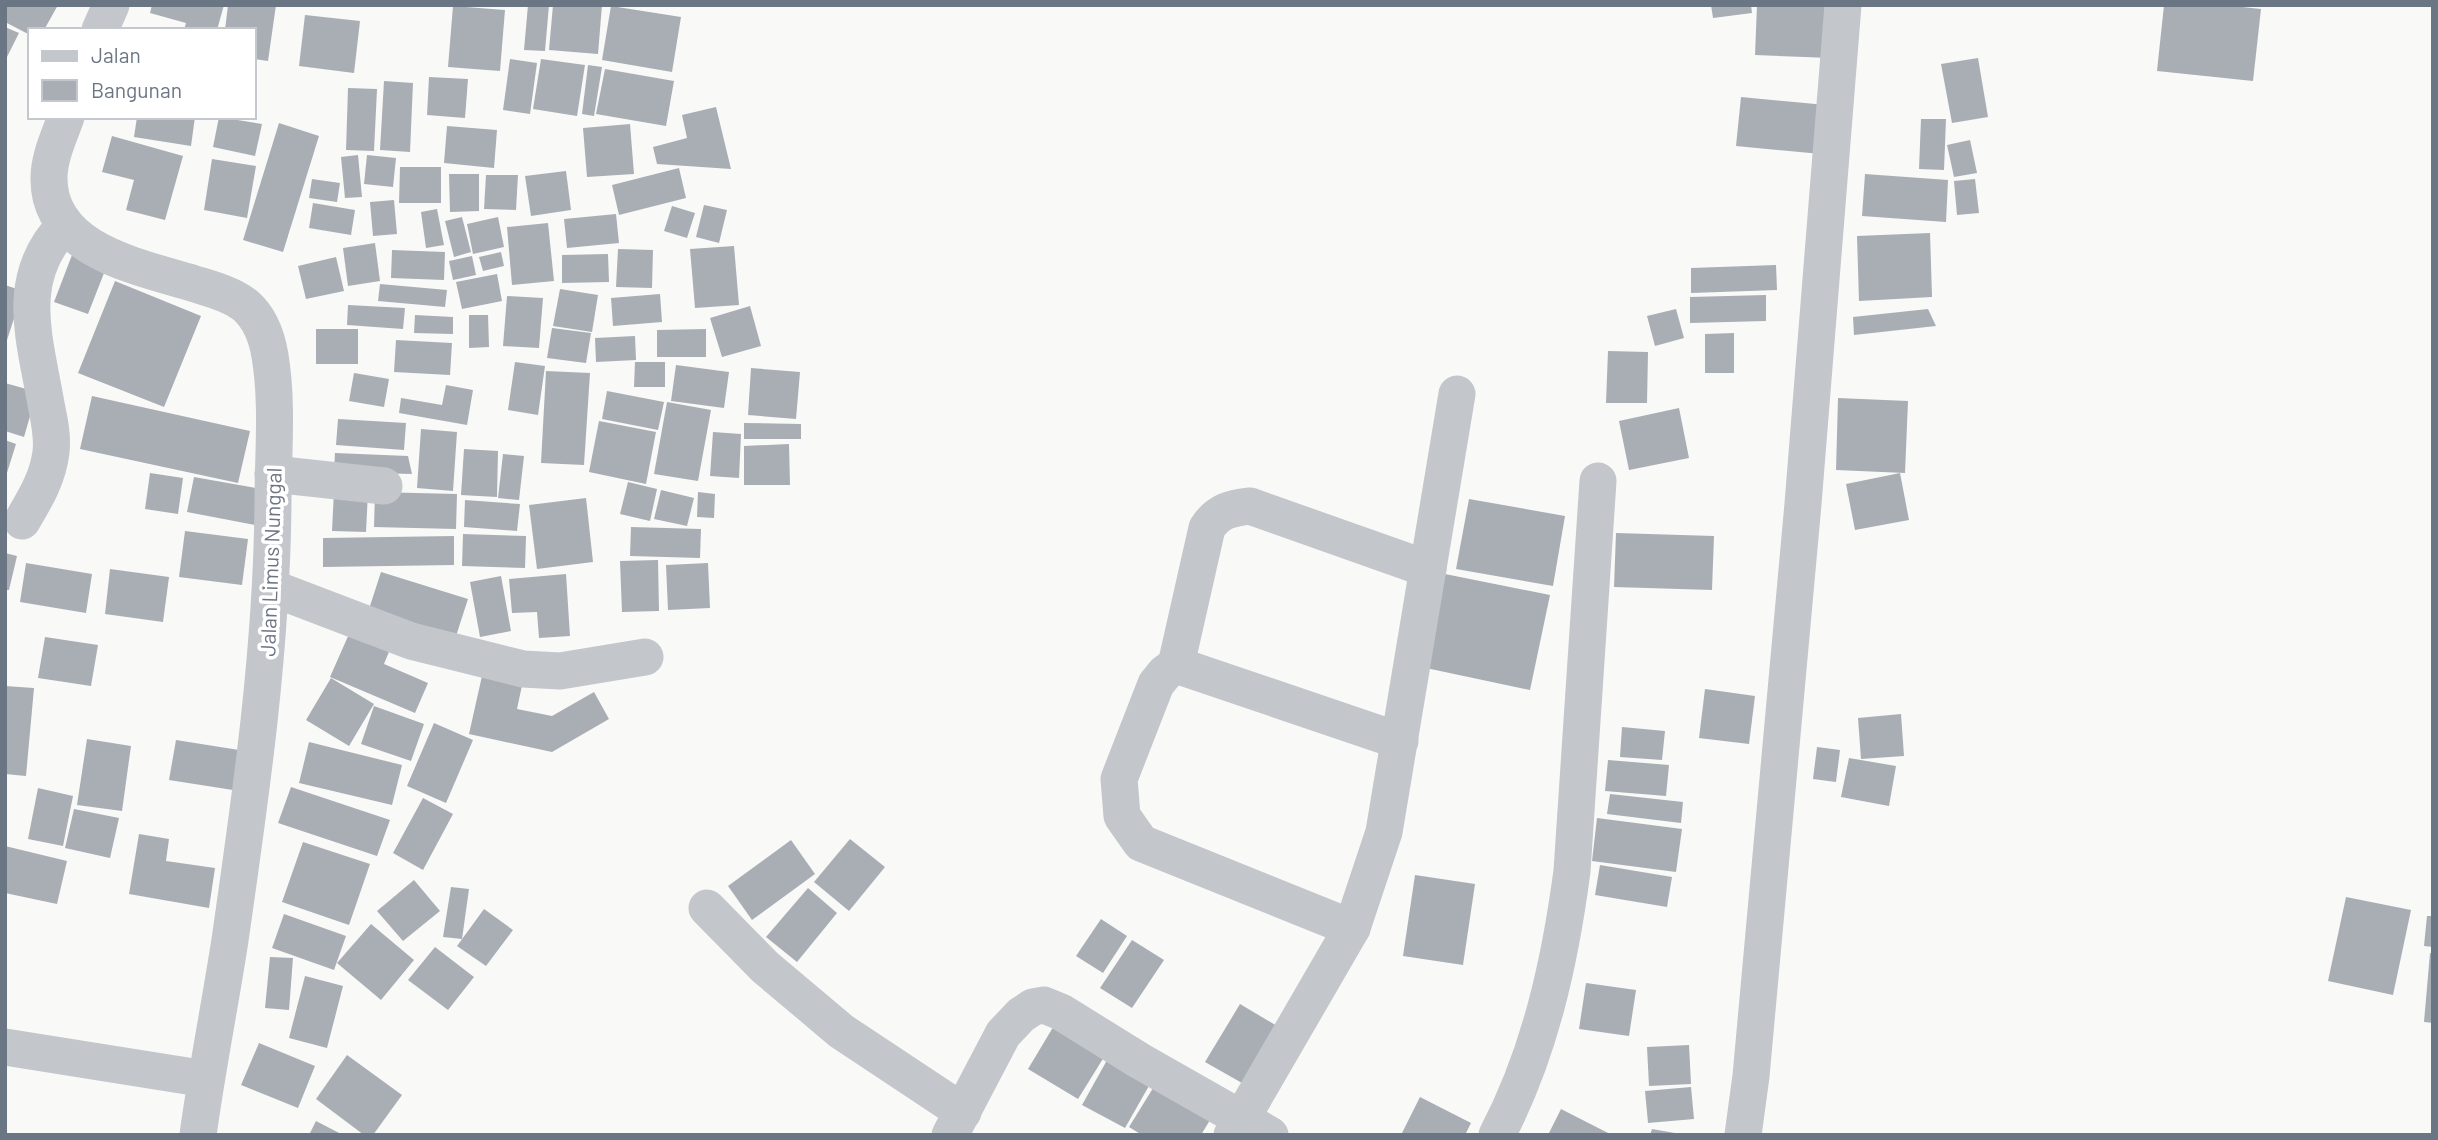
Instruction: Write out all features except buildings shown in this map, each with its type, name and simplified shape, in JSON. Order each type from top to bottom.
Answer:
[{"type":"street","points":[[101,28],[111,5]]},
{"type":"street","points":[[1743,1135],[1754,1048],[1803,504],[1843,5]]},
{"type":"street","name":"Jalan Limus Nunggal","points":[[65,119],[51,157],[49,179],[56,212],[65,225],[93,247],[120,260],[227,294],[256,317],[270,356],[273,385],[272,588],[257,744],[230,939],[205,1079],[198,1135]]},
{"type":"street","points":[[22,521],[48,471],[52,449],[31,323],[34,282],[47,245],[65,225]]},
{"type":"street","points":[[707,908],[765,967],[957,1123],[1003,1034],[1021,1015],[1033,1007],[1044,1005],[1060,1012],[1248,1130],[1352,928],[1384,832],[1457,394]]},
{"type":"street","points":[[273,474],[384,486]]},
{"type":"street","points":[[1497,1135],[1521,1086],[1539,1036],[1565,920],[1572,871],[1598,481]]},
{"type":"street","points":[[1352,928],[1141,843],[1122,816],[1119,779],[1156,684],[1176,666],[1207,528],[1215,515],[1233,507],[1250,506],[1429,569]]},
{"type":"street","points":[[272,588],[411,641],[523,669],[559,671],[645,657]]},
{"type":"street","points":[[1176,666],[1399,741]]},
{"type":"street","points":[[5,1047],[205,1079]]}]
